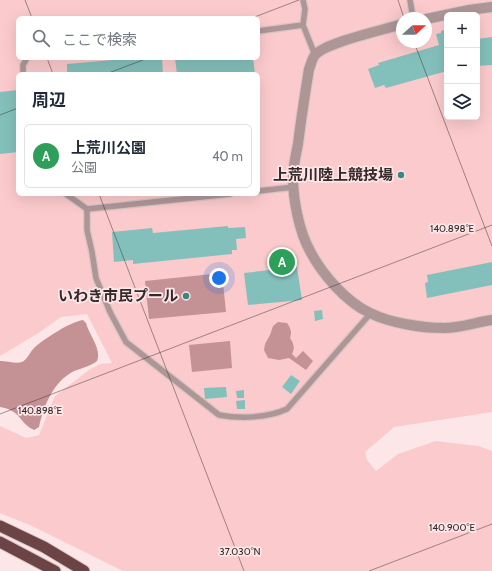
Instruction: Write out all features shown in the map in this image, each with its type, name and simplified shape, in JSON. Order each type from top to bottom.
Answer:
[{"type":"highway","points":[[0,526],[44,547],[84,571]]},
{"type":"highway","points":[[0,542],[55,571]]},
{"type":"highway","points":[[40,562],[51,571]]},
{"type":"street","points":[[432,16],[468,5],[492,7]]},
{"type":"street","points":[[396,26],[344,41],[326,48],[315,55],[309,69],[293,176],[295,202],[304,237],[310,251],[340,291],[370,314],[413,325],[445,328],[492,320]]},
{"type":"lane","points":[[303,0],[305,9],[303,25],[315,55]]},
{"type":"lane","points":[[410,0],[412,12]]},
{"type":"lane","points":[[260,31],[303,25]]},
{"type":"lane","points":[[24,72],[23,65],[26,60]]},
{"type":"lane","points":[[260,191],[294,188]]},
{"type":"lane","points":[[69,196],[87,208],[210,196]]},
{"type":"lane","points":[[87,208],[87,230],[96,278],[110,312],[126,342],[219,415],[230,417],[247,417],[277,414],[287,409],[370,314]]},
{"type":"shaded area","points":[[0,0],[492,0],[492,412],[394,427],[365,452],[367,460],[376,471],[398,454],[436,441],[478,446],[492,451],[492,571],[123,571],[32,526],[0,513],[0,426],[26,438],[39,435],[55,396],[89,370],[100,364],[112,363],[87,314],[61,317],[40,332],[0,356]]},
{"type":"shaded area","name":"いわき市民プール","points":[[222,273],[226,312],[149,319],[145,281]]},
{"type":"shaded area","points":[[83,320],[86,323],[97,347],[97,361],[89,366],[74,371],[60,381],[50,395],[39,427],[34,430],[25,424],[12,411],[0,407],[0,361],[20,363],[25,360],[34,348],[57,331]]},
{"type":"shaded area","points":[[278,322],[287,323],[290,329],[290,338],[294,346],[292,354],[296,358],[303,351],[313,361],[306,370],[289,358],[279,360],[268,358],[264,350],[265,344],[273,326]]},
{"type":"shaded area","points":[[230,341],[232,368],[192,372],[189,345]]},
{"type":"building","points":[[444,30],[444,72],[386,88],[384,85],[375,88],[368,69],[379,65],[378,63],[439,45],[436,34],[441,33],[441,31]]},
{"type":"building","points":[[492,37],[492,65],[480,66],[480,39]]},
{"type":"building","points":[[113,60],[162,60],[163,72],[67,72],[67,64]]},
{"type":"building","points":[[175,60],[253,60],[255,72],[177,72]]},
{"type":"building","points":[[16,90],[16,152],[0,154],[0,92]]},
{"type":"building","points":[[228,226],[228,228],[245,227],[246,238],[236,239],[237,250],[232,250],[232,254],[133,264],[133,260],[114,262],[112,232],[152,228],[153,233]]},
{"type":"building","points":[[492,262],[492,285],[427,298],[425,283],[428,282],[427,275]]},
{"type":"building","points":[[297,267],[302,300],[248,305],[244,273]]},
{"type":"building","points":[[322,310],[323,319],[315,321],[314,311]]},
{"type":"building","points":[[291,375],[300,381],[291,394],[282,387]]},
{"type":"building","points":[[226,387],[227,397],[205,399],[204,388]]},
{"type":"building","points":[[244,390],[244,398],[237,398],[236,391]]},
{"type":"building","points":[[245,400],[245,409],[237,409],[236,401]]},
{"type":"place","name":"上荒川陸上競技場","points":[[401,175]]},
{"type":"place","name":"上荒川公園","points":[[282,262]]},
{"type":"place","name":"いわき市民プール","points":[[186,296]]}]
